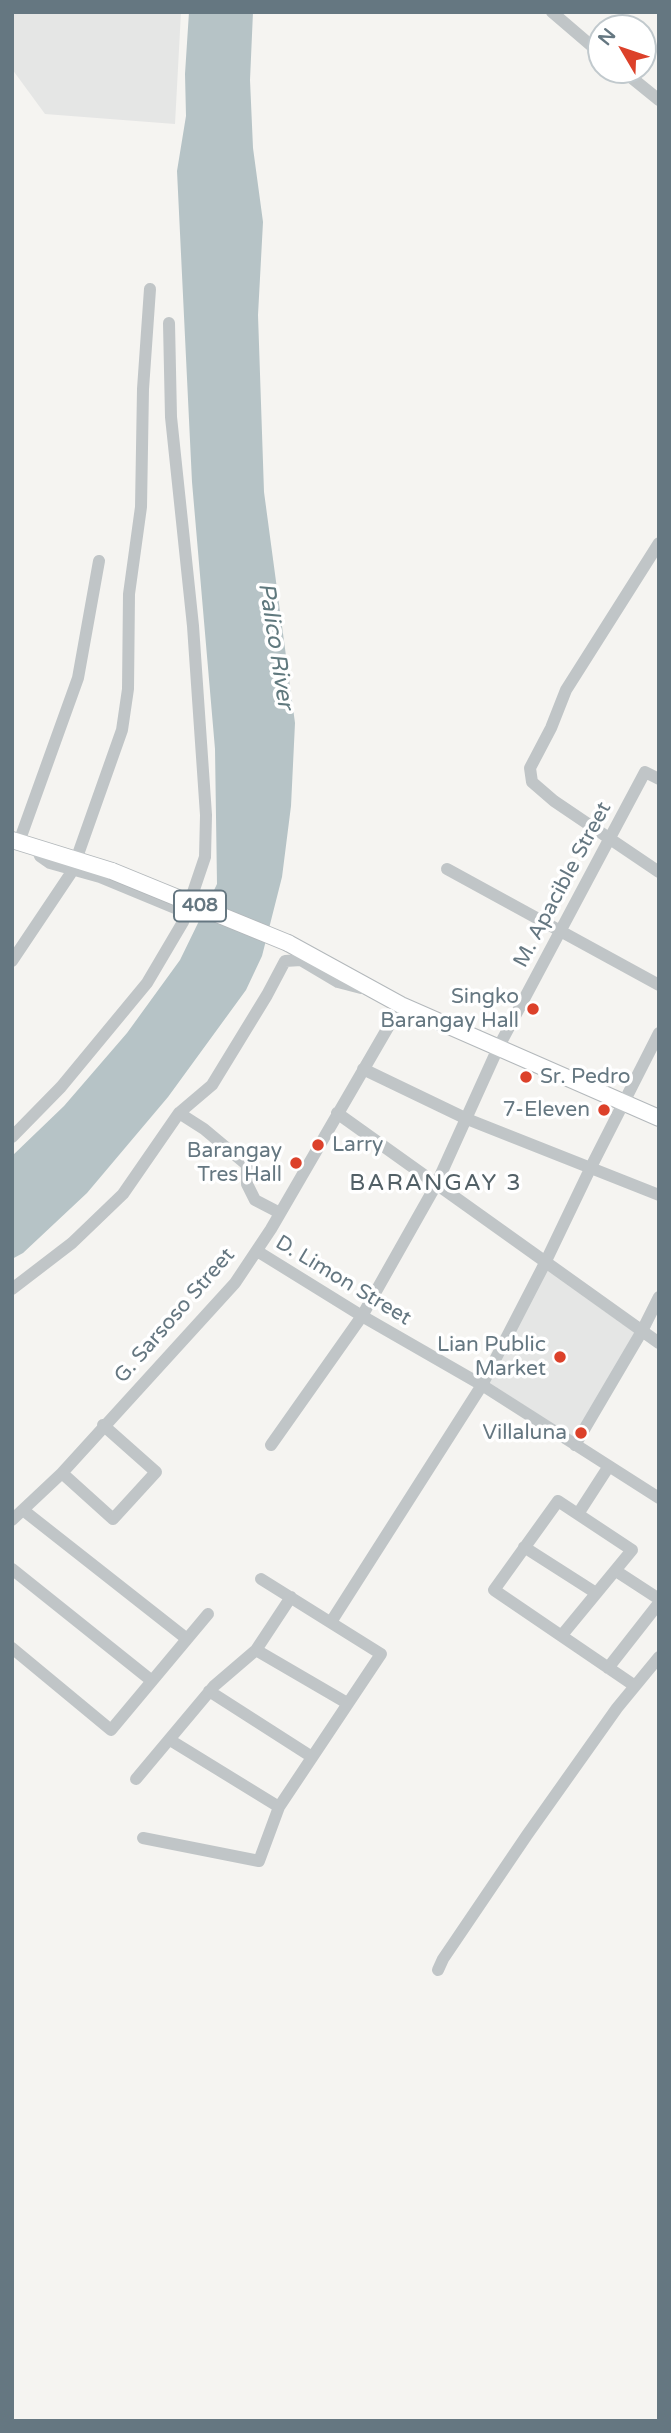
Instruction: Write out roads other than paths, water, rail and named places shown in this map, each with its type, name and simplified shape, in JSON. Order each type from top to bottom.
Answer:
[{"type":"main road","name":"408","points":[[16,841],[75,865],[112,871],[288,943],[401,1005],[659,1118]]},
{"type":"street","points":[[552,12],[587,42]]},
{"type":"street","points":[[639,84],[659,100]]},
{"type":"street","points":[[12,961],[75,865],[122,730],[128,689],[129,594],[141,507],[143,389],[150,289]]},
{"type":"street","points":[[12,1137],[61,1087],[147,983],[187,913],[205,857],[206,815],[193,626],[172,417],[169,323]]},
{"type":"street","points":[[659,543],[566,690],[551,728],[530,768],[532,782],[554,801],[659,872]]},
{"type":"street","points":[[16,841],[78,678],[99,561]]},
{"type":"street","name":"M. Apacible Street","points":[[271,1445],[362,1316],[436,1185],[498,1048],[645,772],[659,779]]},
{"type":"street","points":[[75,865],[187,913]]},
{"type":"street","points":[[447,869],[659,985]]},
{"type":"street","points":[[12,1289],[72,1243],[123,1194],[179,1113],[212,1085],[285,961],[301,960],[338,982],[372,991]]},
{"type":"street","name":"G. Sarsoso Street","points":[[12,1520],[62,1473],[226,1293],[257,1251],[401,1005]]},
{"type":"street","points":[[331,1622],[482,1385],[659,1033]]},
{"type":"street","points":[[363,1069],[467,1119],[659,1195]]},
{"type":"street","points":[[179,1113],[204,1129],[247,1165],[247,1184],[255,1200],[280,1213]]},
{"type":"street","points":[[337,1114],[659,1343]]},
{"type":"street","name":"D. Limon Street","points":[[257,1251],[362,1316],[482,1385],[659,1498]]},
{"type":"street","points":[[575,1445],[659,1297]]},
{"type":"street","points":[[62,1473],[113,1519],[156,1472],[103,1426]]},
{"type":"street","points":[[578,1514],[609,1466]]},
{"type":"street","points":[[562,1635],[632,1550],[558,1501],[494,1590],[635,1686]]},
{"type":"street","points":[[23,1510],[187,1639]]},
{"type":"street","points":[[524,1547],[596,1593]]},
{"type":"street","points":[[12,1569],[152,1681]]},
{"type":"street","points":[[608,1668],[659,1601],[616,1571]]},
{"type":"street","points":[[143,1838],[259,1861],[279,1807],[381,1654],[261,1579]]},
{"type":"street","points":[[136,1779],[209,1691],[256,1650],[291,1597]]},
{"type":"street","points":[[12,1648],[111,1730],[208,1614]]},
{"type":"street","points":[[256,1650],[347,1703]]},
{"type":"street","points":[[438,1970],[527,1835],[659,1657]]},
{"type":"street","points":[[209,1691],[312,1756]]},
{"type":"street","points":[[170,1740],[279,1807]]},
{"type":"water","name":"Palico River","points":[[189,12],[253,12],[250,80],[253,148],[263,222],[258,315],[264,492],[295,723],[291,806],[282,877],[262,956],[246,990],[168,1097],[87,1193],[23,1253],[12,1259],[12,1156],[64,1106],[127,1033],[180,960],[217,884],[215,749],[192,482],[177,171],[186,116],[185,74]]},
{"type":"place","name":"Singko Barangay Hall","points":[[533,1009]]},
{"type":"place","name":"Sr. Pedro","points":[[526,1077]]},
{"type":"place","name":"7-Eleven","points":[[604,1110]]},
{"type":"place","name":"Larry","points":[[318,1145]]},
{"type":"place","name":"Barangay Tres Hall","points":[[296,1163]]},
{"type":"place","name":"Lian Public Market","points":[[560,1357]]},
{"type":"place","name":"Villaluna","points":[[581,1433]]},
{"type":"district","name":"BARANGAY 3","points":[[436,1184]]}]
